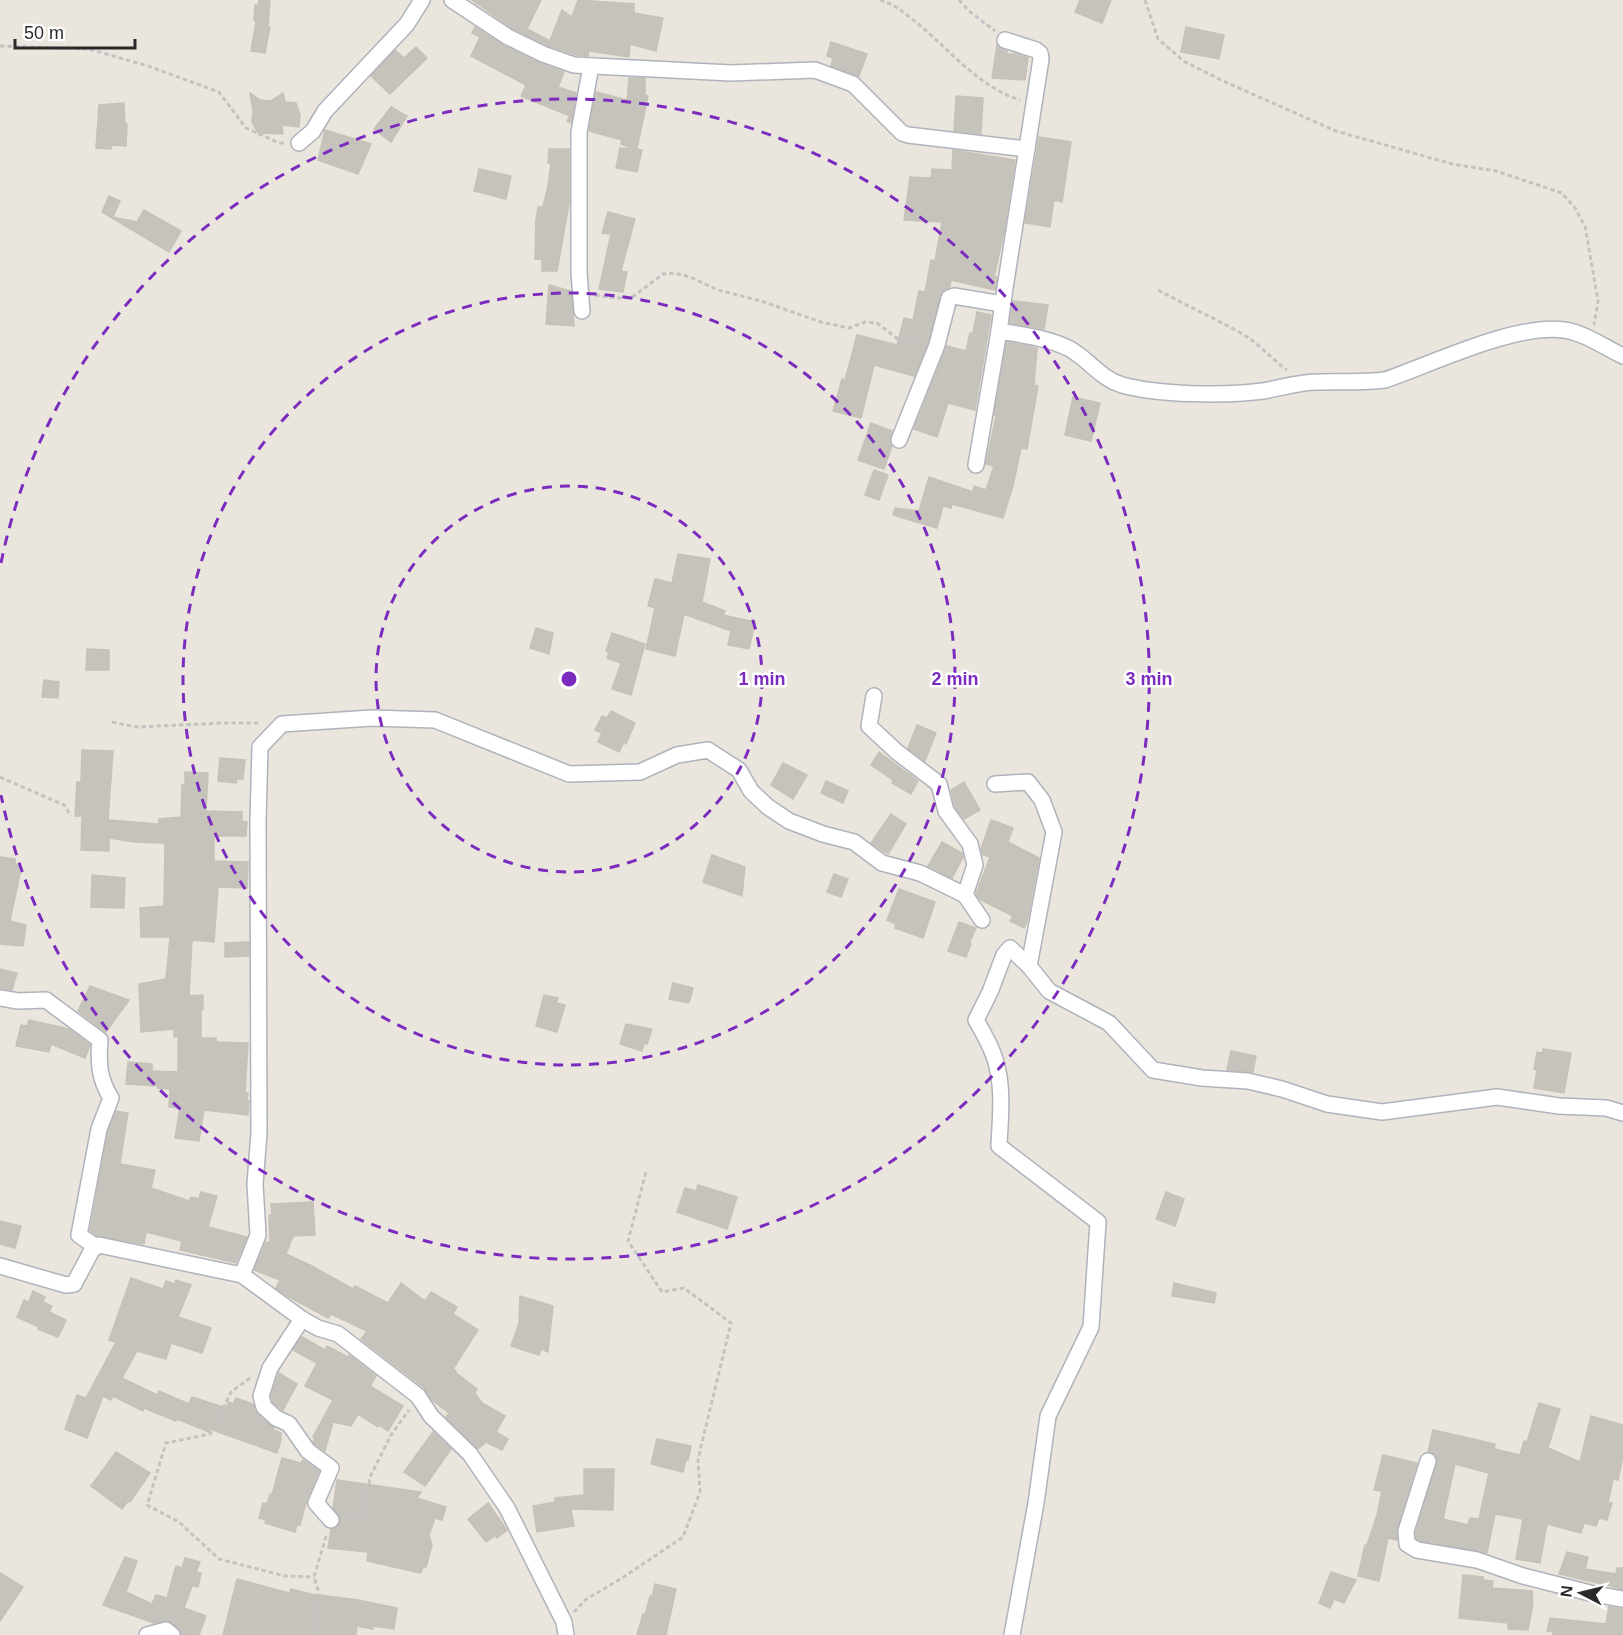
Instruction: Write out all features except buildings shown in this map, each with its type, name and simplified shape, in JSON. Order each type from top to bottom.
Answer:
[{"type":"street","points":[[299,143],[313,131],[325,111],[407,24],[422,0]]},
{"type":"street","points":[[452,0],[516,41],[543,54],[574,64],[731,73],[816,70],[853,84],[902,133],[1027,149]]},
{"type":"street","points":[[976,465],[1041,59],[1040,53],[1036,50],[1005,40]]},
{"type":"street","points":[[582,311],[579,273],[579,132],[591,66]]},
{"type":"street","points":[[900,440],[937,345],[951,296],[1002,304]]},
{"type":"street","points":[[999,331],[1035,337],[1061,345],[1072,350],[1109,381],[1125,386],[1232,394],[1317,382],[1385,380],[1491,341],[1542,330],[1564,330],[1590,339],[1623,356]]},
{"type":"street","points":[[874,696],[869,726],[897,752],[939,784],[946,811],[970,844],[975,865],[965,895]]},
{"type":"street","points":[[242,1275],[258,1235],[255,1184],[259,1133],[260,747],[282,724],[372,718],[435,720],[569,774],[640,772],[677,755],[708,750],[739,770],[752,790],[768,807],[789,821],[823,834],[854,842],[882,863],[920,873],[965,895],[982,920]]},
{"type":"street","points":[[995,784],[1028,782],[1042,800],[1054,832],[1029,966]]},
{"type":"street","points":[[1012,1635],[1034,1514],[1048,1416],[1090,1327],[1098,1222],[999,1146],[999,1071],[987,1038],[976,1020],[1004,955],[1010,948],[1029,966],[1049,991],[1108,1023],[1153,1070],[1248,1082],[1282,1089],[1327,1104],[1382,1112],[1497,1097],[1559,1106],[1606,1108],[1623,1113]]},
{"type":"street","points":[[0,998],[18,1001],[46,1000],[100,1040],[99,1074],[111,1098],[99,1129],[79,1235],[96,1247]]},
{"type":"street","points":[[0,1266],[66,1285],[74,1284],[92,1250],[99,1245],[242,1275],[302,1319],[318,1328],[338,1334],[418,1396],[431,1416],[470,1454],[507,1508],[565,1628]]},
{"type":"street","points":[[302,1319],[270,1368],[261,1396],[264,1407],[276,1418],[290,1424],[308,1451],[331,1468],[316,1503],[331,1520]]},
{"type":"street","points":[[1428,1461],[1406,1531],[1407,1544],[1417,1550],[1477,1560],[1594,1594],[1623,1599]]},
{"type":"street","points":[[147,1635],[166,1630],[172,1635]]},
{"type":"path","points":[[880,0],[892,3],[925,28],[968,69],[1006,95],[1033,104]]},
{"type":"path","points":[[959,0],[1005,40]]},
{"type":"path","points":[[1144,0],[1158,39],[1185,62],[1234,86],[1336,131],[1452,164],[1497,171],[1562,193],[1575,208],[1585,226],[1598,301],[1590,339]]},
{"type":"path","points":[[0,46],[89,49],[148,66],[219,92],[246,128],[279,143],[299,143]]},
{"type":"path","points":[[581,295],[631,298],[663,274],[674,273],[690,277],[718,290],[821,322],[849,328],[865,322],[877,323],[899,339],[937,345]]},
{"type":"path","points":[[1158,290],[1239,332],[1260,345],[1267,355],[1290,371]]},
{"type":"path","points":[[112,722],[136,727],[222,723],[282,724]]},
{"type":"path","points":[[0,777],[64,805],[71,816]]},
{"type":"path","points":[[565,1628],[585,1600],[683,1537],[700,1492],[698,1459],[731,1323],[684,1288],[662,1292],[628,1241],[646,1172]]},
{"type":"path","points":[[270,1368],[254,1375],[231,1392],[210,1434],[166,1443],[147,1505],[179,1522],[219,1559],[285,1576],[314,1577]]},
{"type":"path","points":[[314,1635],[320,1596],[314,1577],[331,1520],[364,1518],[370,1477],[392,1435],[418,1396]]}]
